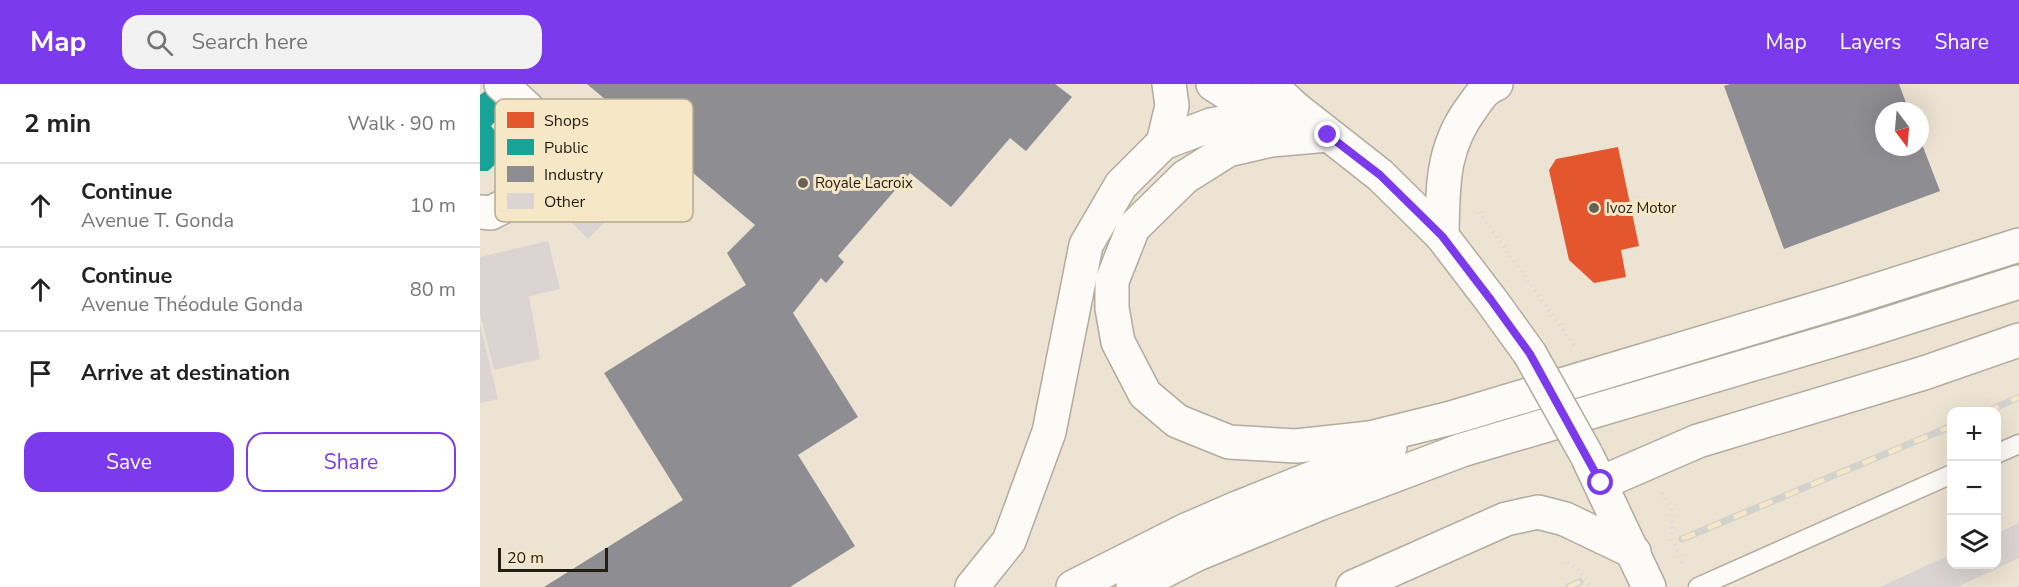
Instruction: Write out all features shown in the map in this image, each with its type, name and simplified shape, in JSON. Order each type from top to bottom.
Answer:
[{"type":"main road","points":[[501,84],[517,99]]},
{"type":"main road","points":[[1163,142],[1172,106],[1169,84]]},
{"type":"main road","points":[[1213,84],[1235,98],[1296,109]]},
{"type":"main road","points":[[1269,84],[1296,109],[1380,175],[1442,236],[1491,300],[1530,354],[1586,454],[1649,587]]},
{"type":"main road","points":[[1442,236],[1443,190],[1447,157],[1463,119],[1491,86]]},
{"type":"main road","points":[[972,587],[1009,541],[1049,432],[1086,244],[1120,185],[1163,142],[1211,125],[1296,109]]},
{"type":"main road","points":[[1328,135],[1271,140],[1228,150],[1185,177],[1133,228],[1112,281],[1112,308],[1118,342],[1145,394],[1177,421],[1229,442],[1296,446],[1370,438],[1451,418],[1842,301],[2019,244]]},
{"type":"main road","points":[[480,212],[491,213],[495,211]]},
{"type":"main road","points":[[1133,587],[1195,555],[1462,450],[1864,331],[2019,282]]},
{"type":"main road","points":[[1601,483],[1698,441],[1924,373],[2019,340]]},
{"type":"main road","points":[[1073,587],[1194,526],[1387,448],[1451,418]]},
{"type":"main road","points":[[1353,587],[1506,519],[1538,512],[1565,519],[1634,552]]},
{"type":"lane","points":[[2001,452],[2019,444]]},
{"type":"lane","points":[[1698,587],[1947,476]]},
{"type":"building: Shops","name":"Ivoz Motor","points":[[1618,147],[1639,246],[1621,250],[1626,277],[1594,283],[1569,260],[1549,170],[1556,159]]},
{"type":"building: Public","points":[[488,89],[498,99],[495,99],[495,122],[491,126],[495,131],[495,164],[488,171],[480,171],[480,95]]},
{"type":"building: Industry","points":[[587,84],[1055,84],[1072,97],[1026,151],[1010,138],[951,207],[910,173],[838,256],[844,262],[826,283],[821,278],[793,313],[858,417],[798,455],[855,546],[790,587],[544,587],[683,500],[604,373],[746,285],[727,253],[755,225],[693,173],[693,99],[605,99]]},
{"type":"building: Industry","points":[[1730,84],[1899,84],[1906,102],[1875,102],[1875,156],[1927,156],[1940,191],[1784,249],[1724,86]]},
{"type":"building: Other","points":[[571,222],[605,222],[588,239]]},
{"type":"building: Other","points":[[548,241],[560,289],[529,296],[540,359],[494,370],[480,314],[480,257]]},
{"type":"building: Other","points":[[480,324],[498,399],[480,403]]},
{"type":"building: Other","points":[[2019,523],[2019,558],[2001,566],[2001,532]]},
{"type":"building: Other","points":[[1947,556],[1947,569],[1995,569],[1957,587],[1880,587]]},
{"type":"railway","points":[[1997,407],[2019,397]]},
{"type":"railway","points":[[1682,539],[1947,428]]},
{"type":"railway","points":[[1568,587],[1580,582]]},
{"type":"place","name":"Royale Lacroix","points":[[803,183]]},
{"type":"place","name":"Ivoz Motor","points":[[1594,208]]},
{"type":"route","points":[[1328,135],[1380,175],[1442,236],[1530,354],[1601,483]]}]
